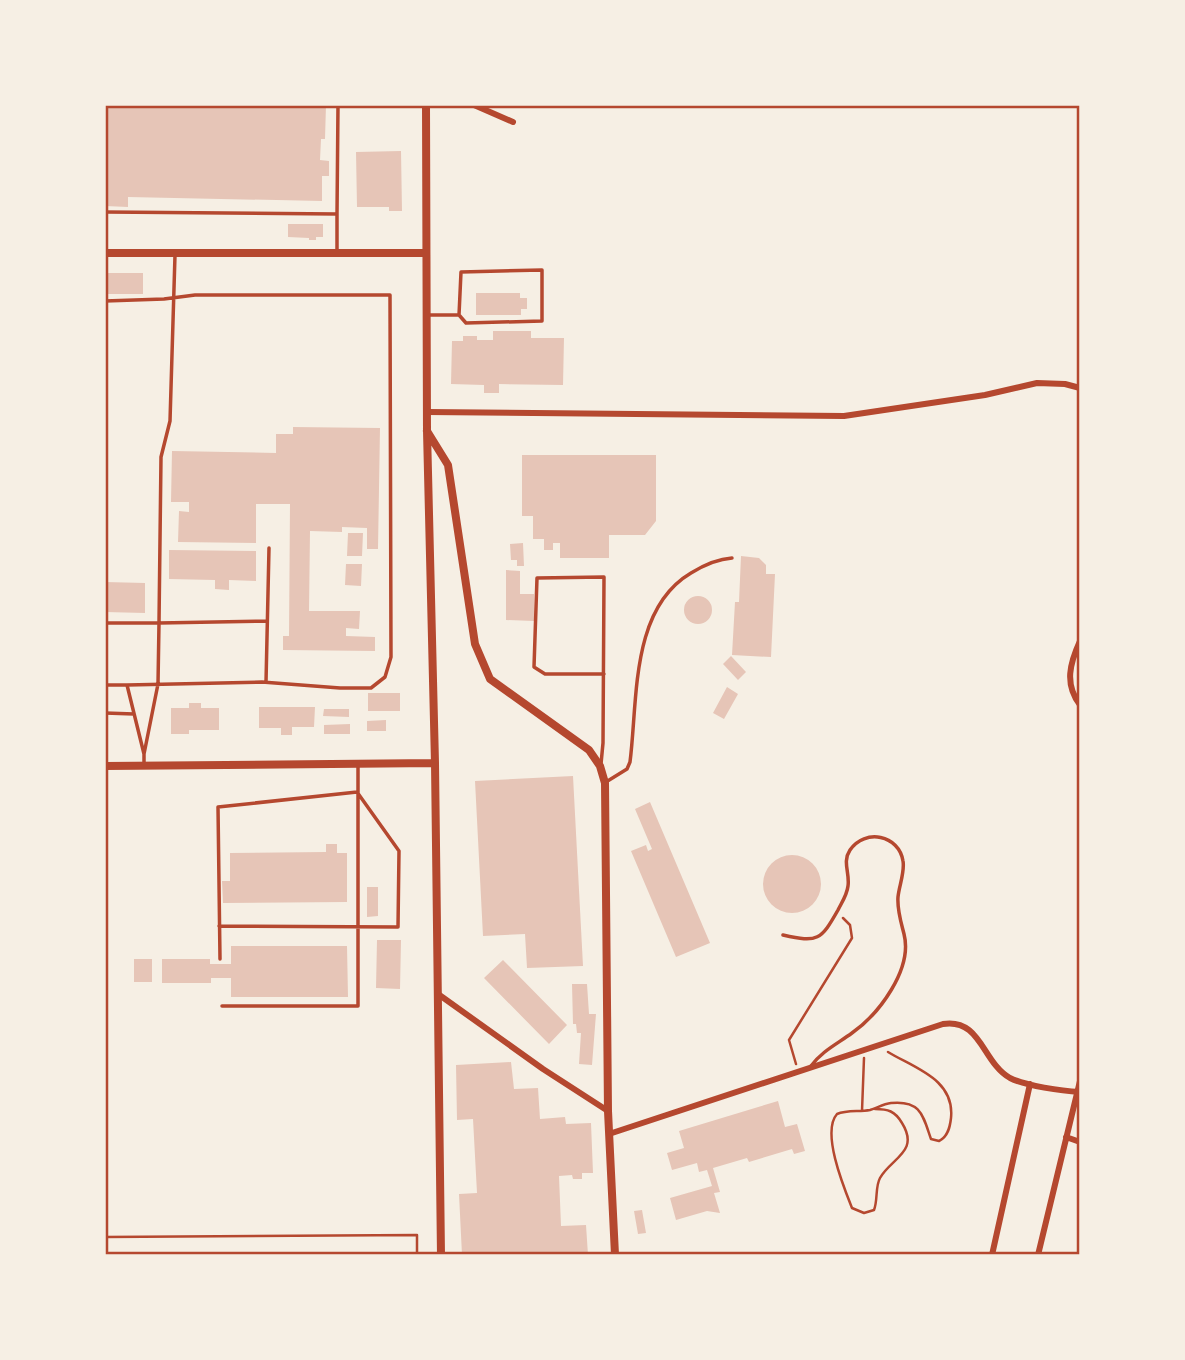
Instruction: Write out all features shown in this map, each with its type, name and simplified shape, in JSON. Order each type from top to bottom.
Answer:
[{"type":"street","points":[[426,105],[427,431],[435,763],[441,1255]]},
{"type":"street","points":[[474,105],[513,122]]},
{"type":"street","points":[[105,253],[425,253]]},
{"type":"street","points":[[427,412],[844,416],[928,405],[1037,383],[1065,384],[1080,388]]},
{"type":"street","points":[[427,431],[448,465],[474,644],[490,679],[589,750],[600,766],[605,783],[608,1111],[615,1255]]},
{"type":"street","points":[[1080,641],[1069,681],[1073,696],[1080,705]]},
{"type":"street","points":[[105,766],[435,763]]},
{"type":"street","points":[[438,993],[542,1069],[608,1111]]},
{"type":"street","points":[[609,1134],[798,1070],[955,1022],[966,1026],[980,1042],[991,1062],[1010,1078],[1078,1092]]},
{"type":"street","points":[[1038,1255],[1080,1081]]},
{"type":"street","points":[[992,1255],[1030,1084]]},
{"type":"street","points":[[1066,1137],[1080,1142]]},
{"type":"lane","points":[[337,253],[338,105]]},
{"type":"lane","points":[[105,212],[337,214]]},
{"type":"lane","points":[[144,766],[158,684],[161,457],[170,421],[175,252]]},
{"type":"lane","points":[[426,315],[459,315],[466,323],[542,321],[542,270],[461,272],[459,315]]},
{"type":"lane","points":[[105,301],[195,295],[390,295],[390,668],[385,677],[371,688],[266,682],[105,685]]},
{"type":"lane","points":[[266,682],[269,548]]},
{"type":"lane","points":[[605,783],[627,769],[630,762],[642,650],[649,625],[661,601],[682,578],[706,565],[732,558]]},
{"type":"lane","points":[[600,766],[603,743],[604,674],[604,577],[537,578],[534,667],[545,674],[604,674]]},
{"type":"lane","points":[[105,623],[267,621]]},
{"type":"lane","points":[[127,685],[144,754]]},
{"type":"lane","points":[[105,713],[134,714]]},
{"type":"lane","points":[[222,1006],[358,1006],[358,764]]},
{"type":"lane","points":[[220,959],[218,807],[357,792]]},
{"type":"lane","points":[[219,926],[398,927],[399,851],[357,792]]},
{"type":"lane","points":[[783,935],[807,939],[825,933],[848,888],[846,859],[850,849],[866,838],[876,836],[892,841],[898,848],[903,859],[898,907],[906,940],[906,955],[902,968],[874,1016],[820,1054],[811,1066]]},
{"type":"path","points":[[798,1070],[789,1040],[852,938],[850,925],[836,913]]},
{"type":"path","points":[[875,1109],[893,1103],[916,1107],[923,1113],[931,1139],[934,1140],[944,1138],[950,1127],[952,1114],[949,1098],[940,1082],[876,1045]]},
{"type":"path","points":[[862,1111],[865,1049]]},
{"type":"path","points":[[875,1109],[885,1109],[897,1115],[907,1132],[907,1140],[905,1150],[879,1179],[874,1210],[864,1213],[852,1209],[835,1158],[832,1120],[837,1114],[875,1109]]},
{"type":"path","points":[[105,1237],[417,1235],[417,1255]]},
{"type":"building","points":[[105,105],[326,105],[325,139],[321,139],[320,160],[329,161],[329,176],[322,176],[322,201],[128,197],[128,207],[105,206]]},
{"type":"building","points":[[401,151],[402,211],[389,211],[389,207],[357,207],[356,152]]},
{"type":"building","points":[[288,224],[323,224],[323,237],[309,240],[288,237]]},
{"type":"building","points":[[105,273],[143,273],[143,294],[105,294]]},
{"type":"building","points":[[476,293],[520,293],[520,298],[527,298],[527,309],[521,309],[521,315],[476,315]]},
{"type":"building","points":[[493,331],[531,331],[531,338],[564,338],[563,385],[499,384],[499,393],[484,393],[484,385],[451,384],[452,341],[463,341],[463,336],[477,336],[477,340],[493,340]]},
{"type":"building","points":[[293,427],[380,428],[378,549],[367,549],[367,528],[342,527],[342,532],[310,531],[309,611],[360,611],[359,629],[346,628],[346,636],[375,637],[375,651],[283,650],[283,636],[289,636],[290,504],[256,504],[256,543],[178,542],[179,511],[189,512],[189,502],[171,502],[172,451],[276,453],[276,434],[293,434]]},
{"type":"building","points":[[522,455],[656,455],[656,521],[645,535],[609,535],[609,558],[560,558],[560,543],[553,543],[553,550],[544,550],[544,539],[533,539],[533,516],[522,516]]},
{"type":"building","points":[[348,533],[363,533],[362,556],[347,556]]},
{"type":"building","points":[[523,543],[524,566],[517,566],[517,560],[511,560],[510,544]]},
{"type":"building","points":[[169,550],[256,551],[256,581],[229,580],[229,590],[215,589],[215,580],[169,579]]},
{"type":"building","points":[[741,556],[759,558],[766,565],[766,574],[775,574],[771,657],[732,655],[735,602],[739,602]]},
{"type":"building","points":[[346,564],[362,564],[361,586],[345,585]]},
{"type":"building","points":[[506,570],[520,571],[520,594],[534,594],[534,621],[506,620]]},
{"type":"building","points":[[105,582],[145,583],[145,613],[105,612]]},
{"type":"building","points":[[698,596],[708,600],[712,610],[708,620],[698,624],[688,620],[684,610],[688,600]]},
{"type":"building","points":[[731,656],[746,672],[738,680],[723,664]]},
{"type":"building","points":[[727,687],[738,694],[724,719],[713,713]]},
{"type":"building","points":[[368,693],[400,693],[400,711],[368,711]]},
{"type":"building","points":[[189,703],[201,703],[201,708],[219,708],[219,730],[189,730],[189,734],[171,734],[171,708],[189,708]]},
{"type":"building","points":[[259,707],[315,707],[314,727],[292,727],[292,735],[281,735],[281,728],[259,728]]},
{"type":"building","points":[[324,709],[349,709],[349,717],[323,716]]},
{"type":"building","points":[[386,720],[386,731],[367,731],[367,721]]},
{"type":"building","points":[[350,724],[350,734],[324,734],[324,725]]},
{"type":"building","points":[[573,776],[583,966],[527,968],[525,934],[483,936],[475,781]]},
{"type":"building","points":[[650,802],[710,943],[676,957],[631,851],[646,845],[648,851],[652,849],[635,809]]},
{"type":"building","points":[[326,844],[337,844],[337,853],[347,853],[347,902],[223,903],[222,881],[230,881],[230,853],[326,852]]},
{"type":"building","points":[[786,855],[798,855],[813,863],[821,878],[821,890],[813,905],[798,913],[786,913],[771,905],[763,890],[763,878],[771,863]]},
{"type":"building","points":[[367,887],[378,887],[378,916],[367,917]]},
{"type":"building","points":[[377,940],[401,940],[400,989],[376,988]]},
{"type":"building","points":[[231,946],[347,946],[348,997],[231,997],[231,978],[211,978],[211,983],[162,983],[162,959],[210,959],[210,964],[231,964]]},
{"type":"building","points":[[134,959],[152,959],[152,982],[134,982]]},
{"type":"building","points":[[503,960],[567,1025],[549,1044],[484,978]]},
{"type":"building","points":[[572,984],[587,984],[589,1014],[596,1014],[592,1065],[579,1064],[581,1033],[577,1033],[576,1024],[573,1024]]},
{"type":"building","points":[[511,1062],[514,1089],[538,1088],[540,1119],[565,1117],[566,1124],[591,1123],[593,1173],[582,1173],[582,1179],[573,1179],[572,1175],[559,1176],[561,1226],[586,1225],[588,1255],[462,1255],[459,1194],[477,1193],[473,1119],[457,1120],[456,1065]]},
{"type":"building","points":[[778,1101],[785,1127],[797,1124],[805,1151],[794,1154],[792,1149],[749,1162],[747,1158],[713,1168],[720,1192],[714,1193],[720,1213],[707,1211],[676,1220],[670,1198],[712,1186],[707,1170],[699,1172],[697,1163],[672,1170],[667,1153],[684,1148],[679,1131]]},
{"type":"building","points":[[642,1210],[646,1233],[638,1234],[634,1211]]},
{"type":"building","points":[[357,1252],[357,1255],[280,1255],[280,1253]]}]
